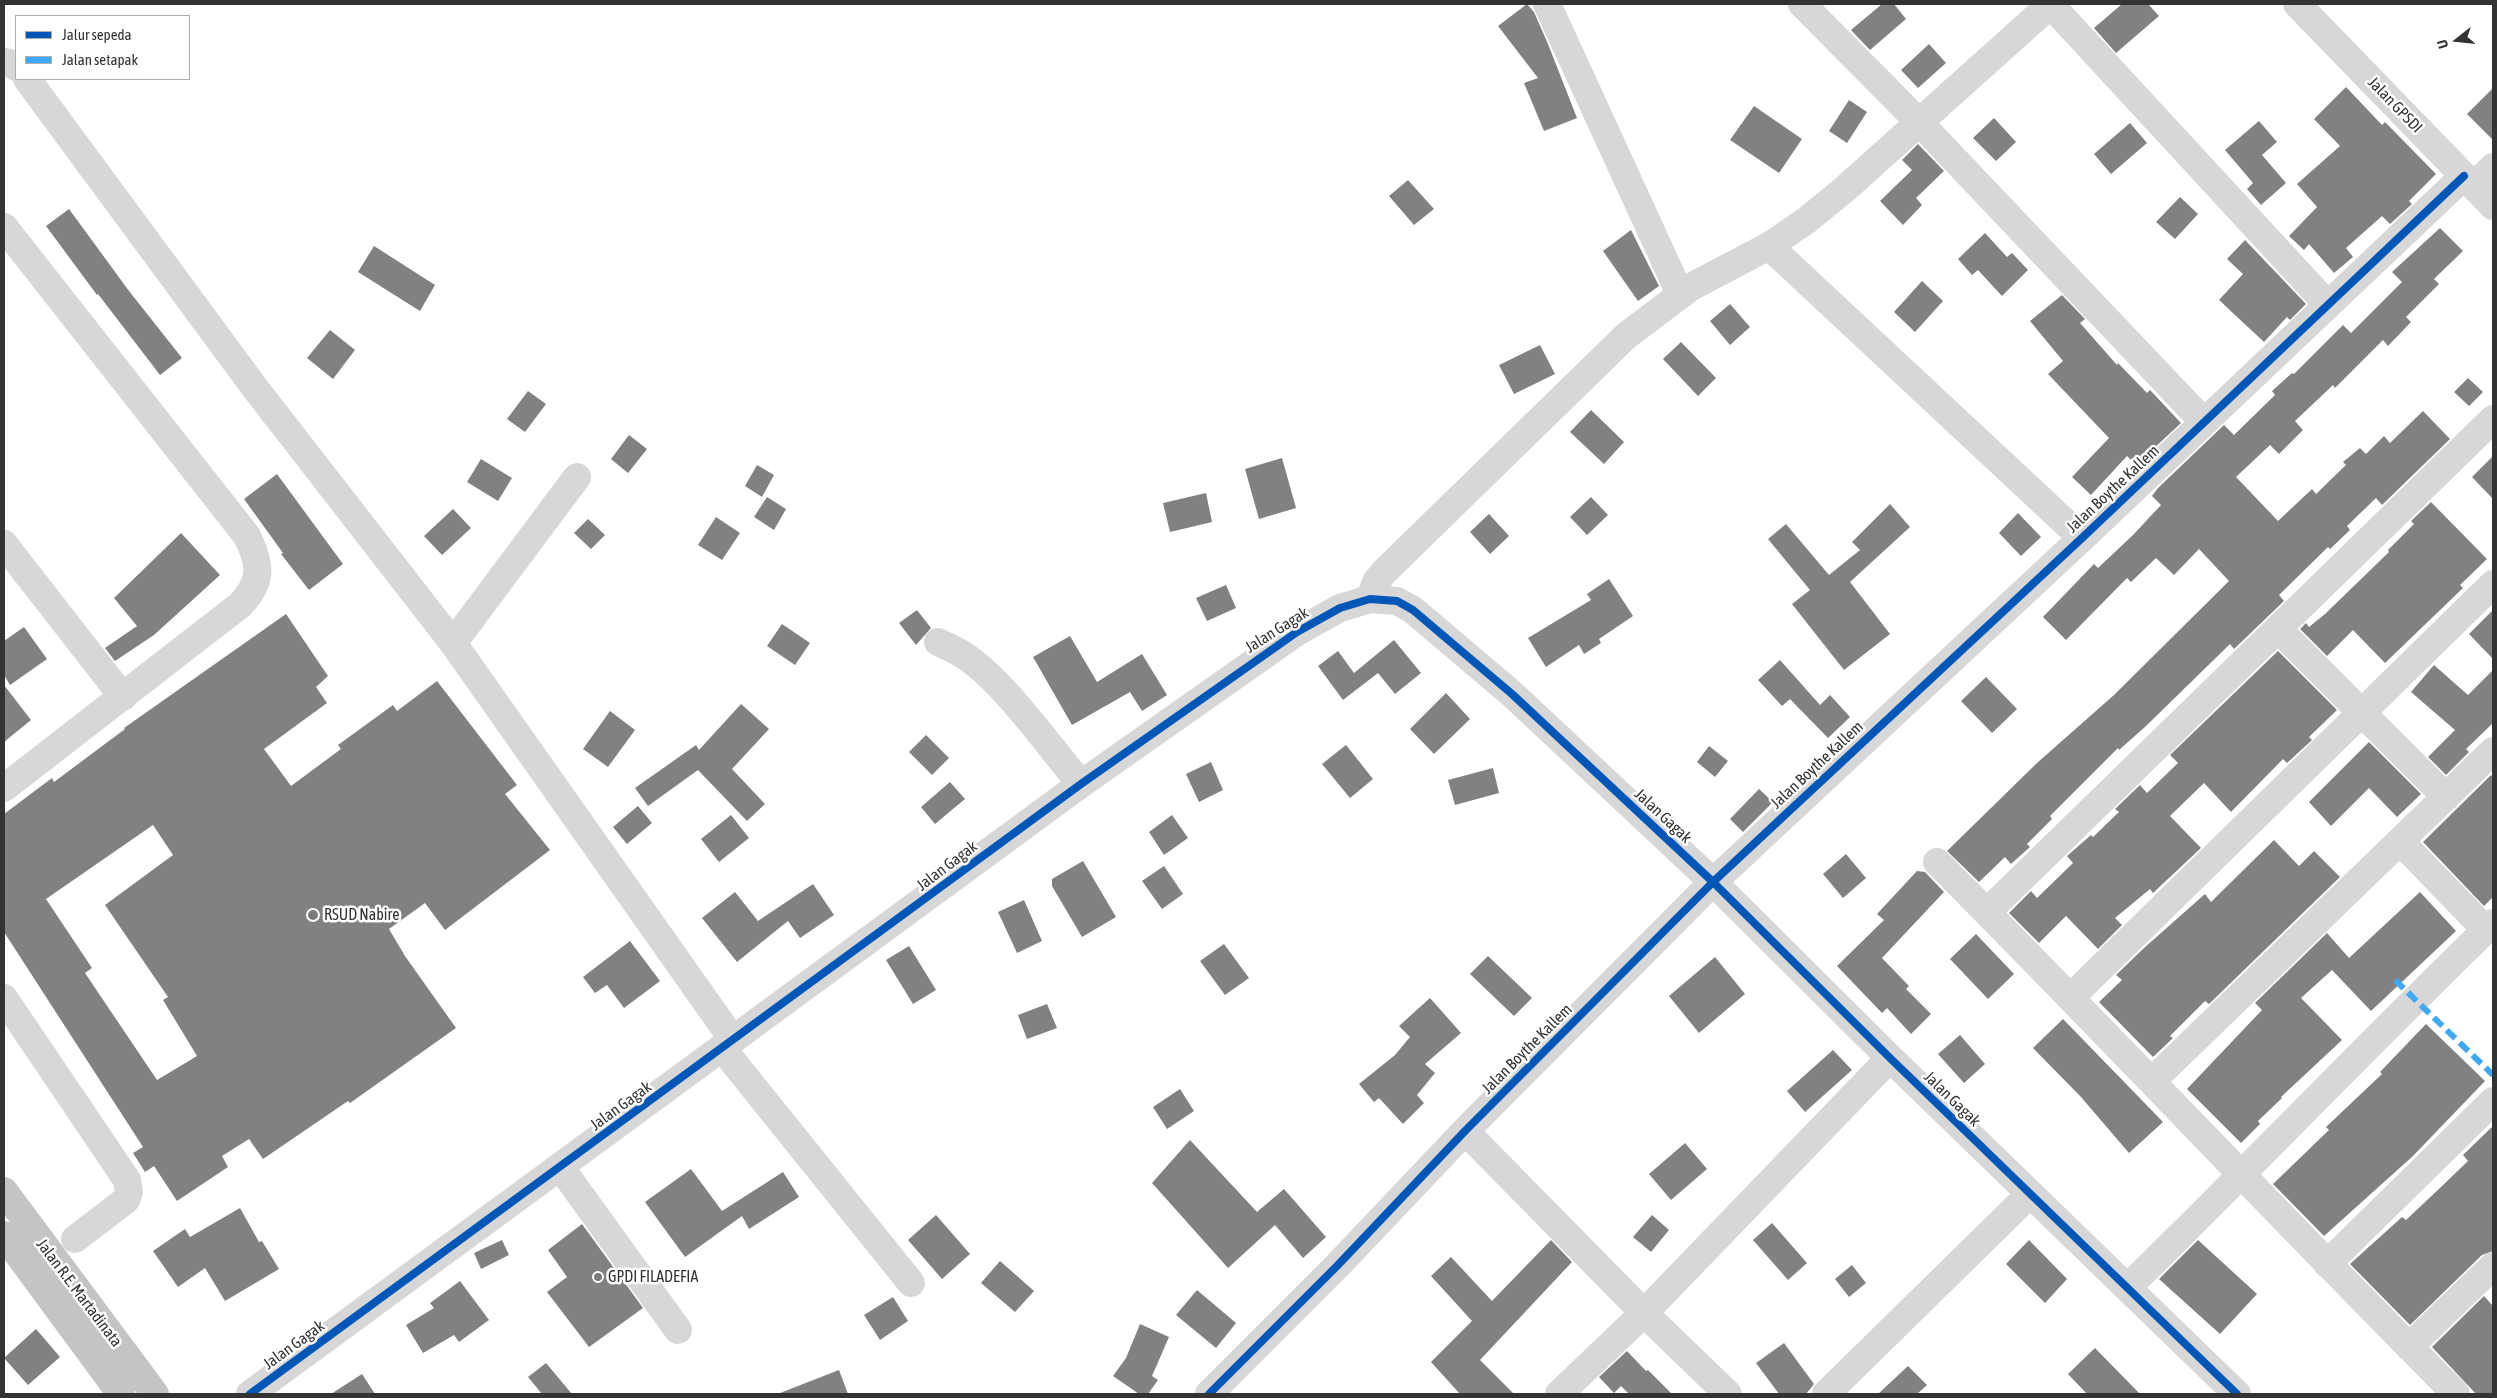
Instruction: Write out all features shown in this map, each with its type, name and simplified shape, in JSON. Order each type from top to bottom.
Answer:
[{"type":"highway","name":"Jalan R.E. Martadinata","points":[[4,1191],[64,1247],[155,1394]]},
{"type":"highway","name":"Jalan R.E. Martadinata","points":[[4,1235],[121,1394]]},
{"type":"street","points":[[1547,4],[1680,294]]},
{"type":"street","points":[[1802,4],[1918,122],[2204,422]]},
{"type":"street","points":[[1370,599],[1376,582],[1384,572],[1626,336],[1680,294],[1769,246],[1807,220],[1840,193],[2051,4],[2328,305]]},
{"type":"street","name":"Jalan GPSDI","points":[[2297,4],[2493,206]]},
{"type":"street","points":[[28,80],[255,388],[453,642],[728,1044],[911,1283]]},
{"type":"street","name":"Jalan Boythe Kallem","points":[[1209,1394],[1337,1266],[1465,1131],[1713,882],[2082,538],[2328,305],[2469,181],[2493,167]]},
{"type":"street","points":[[4,227],[248,536],[256,554],[258,578],[249,596],[240,605],[4,788]]},
{"type":"street","points":[[1769,246],[2082,538]]},
{"type":"street","points":[[1987,912],[2493,419]]},
{"type":"street","points":[[453,642],[577,477]]},
{"type":"street","points":[[4,544],[122,697]]},
{"type":"street","points":[[2071,997],[2493,584]]},
{"type":"street","name":"Jalan Gagak","points":[[250,1394],[561,1168],[1081,784],[1297,632],[1340,608],[1370,599],[1397,601],[1414,610],[1512,694],[1713,882],[1890,1058],[2237,1394]]},
{"type":"street","points":[[2278,629],[2446,797]]},
{"type":"street","points":[[938,642],[959,652],[981,668],[1008,697],[1081,784]]},
{"type":"street","points":[[2153,1080],[2493,751]]},
{"type":"street","points":[[2127,1288],[2242,1175],[2397,1016],[2490,927],[2400,841]]},
{"type":"street","points":[[1937,862],[2153,1080],[2327,1264],[2456,1394]]},
{"type":"street","points":[[4,998],[127,1180],[129,1192],[126,1200],[64,1247]]},
{"type":"street","points":[[1559,1394],[1644,1313],[1890,1058]]},
{"type":"street","points":[[2327,1264],[2493,1101]]},
{"type":"street","points":[[1465,1131],[1644,1313],[1728,1394]]},
{"type":"street","points":[[561,1168],[678,1330]]},
{"type":"street","points":[[1826,1394],[2030,1194]]},
{"type":"street","points":[[2409,1347],[2493,1266]]},
{"type":"building","points":[[1527,4],[1534,12],[1577,118],[1544,131],[1524,83],[1538,78],[1498,26]]},
{"type":"building","points":[[1882,4],[1894,4],[1906,19],[1870,50],[1851,30]]},
{"type":"building","points":[[2122,4],[2148,4],[2159,16],[2116,53],[2094,28]]},
{"type":"building","points":[[1929,44],[1946,63],[1918,88],[1901,70]]},
{"type":"building","points":[[2346,87],[2382,125],[2385,122],[2436,174],[2409,201],[2412,204],[2390,224],[2382,216],[2346,248],[2353,257],[2334,273],[2309,244],[2304,250],[2289,236],[2317,207],[2297,184],[2340,146],[2314,119]]},
{"type":"building","points":[[2493,88],[2493,140],[2467,114]]},
{"type":"building","points":[[1849,100],[1867,112],[1847,143],[1829,131]]},
{"type":"building","points":[[1754,106],[1802,139],[1779,173],[1730,140]]},
{"type":"building","points":[[1994,118],[2016,142],[1996,161],[1973,138]]},
{"type":"building","points":[[2259,121],[2277,142],[2262,155],[2286,183],[2261,205],[2247,189],[2253,183],[2225,150]]},
{"type":"building","points":[[2130,123],[2147,143],[2111,174],[2094,154]]},
{"type":"building","points":[[1918,144],[1944,171],[1916,198],[1922,205],[1903,225],[1880,201],[1912,170],[1902,160]]},
{"type":"building","points":[[1408,180],[1434,209],[1414,225],[1389,196]]},
{"type":"building","points":[[2180,197],[2198,214],[2175,239],[2156,222]]},
{"type":"building","points":[[69,209],[129,291],[182,358],[160,375],[46,226]]},
{"type":"building","points":[[2440,228],[2463,251],[2434,279],[2439,284],[2406,317],[2411,322],[2388,346],[2383,340],[2335,388],[2333,385],[2295,421],[2303,430],[2279,454],[2270,445],[2236,477],[2278,521],[2312,489],[2316,494],[2346,465],[2343,462],[2360,448],[2366,454],[2384,436],[2390,443],[2423,411],[2450,439],[2382,505],[2376,498],[2347,526],[2350,530],[2330,549],[2328,547],[2279,595],[2284,601],[2234,649],[2230,644],[2146,726],[2119,750],[2118,748],[2050,816],[2052,819],[2027,844],[2030,847],[2011,864],[2005,857],[1979,882],[1947,851],[2037,763],[2114,695],[2229,581],[2199,549],[2174,575],[2156,558],[2131,582],[2127,578],[2066,640],[2043,617],[2094,564],[2098,568],[2133,535],[2161,505],[2152,496],[2158,488],[2224,425],[2234,435],[2275,395],[2272,391],[2292,373],[2294,374],[2343,325],[2351,333],[2402,282],[2392,272]]},
{"type":"building","points":[[1631,230],[1659,286],[1638,301],[1603,251]]},
{"type":"building","points":[[1985,233],[2007,257],[2012,253],[2028,270],[2002,296],[1978,270],[1972,275],[1958,259]]},
{"type":"building","points":[[2245,240],[2306,304],[2290,320],[2287,317],[2264,342],[2219,300],[2243,274],[2227,259]]},
{"type":"building","points":[[374,246],[435,285],[420,311],[358,272]]},
{"type":"building","points":[[1922,281],[1943,301],[1915,332],[1894,312]]},
{"type":"building","points":[[2062,295],[2085,319],[2080,323],[2117,365],[2118,363],[2147,393],[2150,390],[2181,423],[2136,465],[2127,456],[2091,495],[2072,477],[2109,438],[2048,374],[2063,361],[2030,321]]},
{"type":"building","points":[[1730,304],[1750,327],[1730,345],[1710,321]]},
{"type":"building","points":[[330,330],[355,350],[333,379],[307,358]]},
{"type":"building","points":[[1681,342],[1716,378],[1698,396],[1663,359]]},
{"type":"building","points":[[1540,345],[1555,374],[1514,394],[1499,365]]},
{"type":"building","points":[[2468,378],[2483,392],[2469,406],[2454,392]]},
{"type":"building","points":[[528,391],[546,404],[525,432],[507,419]]},
{"type":"building","points":[[1591,410],[1624,442],[1604,464],[1570,432]]},
{"type":"building","points":[[629,435],[647,449],[628,473],[611,459]]},
{"type":"building","points":[[2493,456],[2493,499],[2472,477]]},
{"type":"building","points":[[1282,458],[1296,508],[1259,519],[1245,469]]},
{"type":"building","points":[[481,459],[512,478],[498,501],[467,482]]},
{"type":"building","points":[[757,465],[774,475],[762,497],[745,486]]},
{"type":"building","points":[[277,474],[343,564],[309,590],[281,554],[283,553],[244,499]]},
{"type":"building","points":[[1206,493],[1212,522],[1170,532],[1163,503]]},
{"type":"building","points":[[767,497],[786,509],[774,530],[754,517]]},
{"type":"building","points":[[1591,497],[1608,515],[1587,535],[1570,517]]},
{"type":"building","points":[[2431,502],[2487,559],[2460,585],[2463,588],[2385,663],[2353,630],[2327,656],[2300,629],[2306,623],[2309,627],[2325,614],[2389,552],[2388,550],[2414,524],[2411,521]]},
{"type":"building","points":[[1890,504],[1910,527],[1850,582],[1890,634],[1844,670],[1792,604],[1810,590],[1768,539],[1786,524],[1829,575],[1860,550],[1852,542]]},
{"type":"building","points":[[453,509],[471,528],[442,555],[424,536]]},
{"type":"building","points":[[2018,513],[2041,537],[2021,556],[1999,533]]},
{"type":"building","points":[[1489,514],[1509,536],[1490,554],[1470,532]]},
{"type":"building","points":[[716,517],[740,533],[722,560],[698,545]]},
{"type":"building","points":[[588,519],[605,535],[591,549],[574,533]]},
{"type":"building","points":[[181,533],[220,575],[154,635],[115,661],[105,648],[137,626],[114,598]]},
{"type":"building","points":[[1609,579],[1633,616],[1599,639],[1601,643],[1584,654],[1579,645],[1546,667],[1528,638],[1591,600],[1587,594]]},
{"type":"building","points":[[1226,585],[1236,608],[1207,621],[1196,598]]},
{"type":"building","points":[[917,610],[931,628],[916,645],[899,623]]},
{"type":"building","points":[[2493,610],[2493,659],[2469,634]]},
{"type":"building","points":[[286,614],[328,676],[316,687],[327,703],[264,749],[291,786],[341,749],[338,745],[393,705],[397,711],[437,681],[517,785],[505,794],[550,850],[445,930],[425,903],[389,929],[405,956],[456,1028],[350,1103],[348,1101],[263,1159],[249,1139],[222,1156],[228,1167],[177,1201],[154,1166],[145,1172],[133,1153],[143,1147],[4,932],[4,814],[52,778],[54,782],[124,728]],"holes":[[[153,825],[173,855],[105,905],[168,997],[163,1000],[197,1056],[157,1080],[85,973],[92,968],[46,899]]]},
{"type":"building","points":[[782,624],[810,643],[795,665],[767,646]]},
{"type":"building","points":[[24,627],[47,659],[10,685],[4,675],[4,641]]},
{"type":"building","points":[[1070,636],[1097,682],[1142,654],[1167,695],[1142,711],[1130,692],[1072,725],[1033,657]]},
{"type":"building","points":[[1394,640],[1421,673],[1395,694],[1378,673],[1343,700],[1318,666],[1338,651],[1354,673]]},
{"type":"building","points":[[2278,651],[2337,710],[2309,737],[2312,740],[2287,763],[2283,759],[2231,812],[2204,783],[2170,816],[2201,848],[2153,893],[2150,889],[2115,918],[2122,925],[2098,949],[2066,916],[2039,943],[2009,913],[2031,891],[2037,898],[2073,863],[2067,856],[2091,835],[2093,837],[2119,812],[2115,809],[2140,785],[2147,793],[2178,763],[2170,755]]},
{"type":"building","points":[[1780,660],[1820,705],[1830,695],[1850,717],[1828,738],[1790,699],[1782,706],[1758,680]]},
{"type":"building","points":[[2434,665],[2468,695],[2493,670],[2493,723],[2466,749],[2469,752],[2446,775],[2428,757],[2455,730],[2411,692]]},
{"type":"building","points":[[1986,677],[2017,709],[1992,733],[1961,701]]},
{"type":"building","points":[[4,685],[31,720],[4,742]]},
{"type":"building","points":[[1446,693],[1470,719],[1434,754],[1410,729]]},
{"type":"building","points":[[741,704],[769,729],[732,769],[765,804],[747,821],[698,770],[648,806],[635,788],[696,745],[699,750]]},
{"type":"building","points":[[610,711],[635,730],[608,767],[583,749]]},
{"type":"building","points":[[926,735],[949,758],[932,775],[909,752]]},
{"type":"building","points":[[2369,742],[2421,794],[2397,817],[2369,788],[2331,826],[2309,802]]},
{"type":"building","points":[[1346,745],[1373,779],[1350,798],[1322,764]]},
{"type":"building","points":[[1709,746],[1728,761],[1715,777],[1697,762]]},
{"type":"building","points":[[1211,762],[1223,790],[1199,802],[1186,774]]},
{"type":"building","points":[[1493,768],[1499,793],[1455,805],[1448,780]]},
{"type":"building","points":[[2491,775],[2493,777],[2493,897],[2484,906],[2423,842]]},
{"type":"building","points":[[950,782],[965,799],[935,824],[921,807]]},
{"type":"building","points":[[1759,789],[1773,802],[1743,832],[1730,819]]},
{"type":"building","points":[[638,806],[652,823],[627,844],[613,827]]},
{"type":"building","points":[[731,815],[749,838],[719,862],[701,839]]},
{"type":"building","points":[[1172,815],[1188,838],[1164,855],[1149,832]]},
{"type":"building","points":[[2274,840],[2299,866],[2314,851],[2340,877],[2209,1004],[2205,1001],[2170,1036],[2173,1038],[2153,1057],[2099,1002],[2122,980],[2116,975],[2144,948],[2205,894],[2211,902]]},
{"type":"building","points":[[1846,854],[1866,878],[1843,898],[1823,874]]},
{"type":"building","points":[[1083,861],[1116,917],[1082,937],[1052,886],[1052,879]]},
{"type":"building","points":[[1164,866],[1183,894],[1162,909],[1142,881]]},
{"type":"building","points":[[1917,871],[1925,872],[1944,892],[1882,958],[1909,986],[1906,989],[1931,1014],[1911,1034],[1887,1008],[1882,1013],[1837,966],[1884,920],[1877,914]]},
{"type":"building","points":[[813,884],[834,915],[800,938],[788,921],[737,962],[702,918],[735,892],[758,921]]},
{"type":"building","points":[[2420,892],[2456,931],[2371,1011],[2332,970],[2301,998],[2342,1040],[2281,1097],[2258,1121],[2260,1124],[2241,1143],[2187,1089],[2262,1010],[2255,1003],[2327,933],[2349,958]]},
{"type":"building","points":[[1024,900],[1042,941],[1017,953],[998,912]]},
{"type":"building","points":[[1976,934],[2014,974],[1988,999],[1950,959]]},
{"type":"building","points":[[630,941],[660,981],[624,1008],[607,985],[595,993],[583,977]]},
{"type":"building","points":[[1224,944],[1249,978],[1225,995],[1200,961]]},
{"type":"building","points":[[909,946],[936,990],[913,1004],[886,960]]},
{"type":"building","points":[[1488,956],[1532,998],[1514,1016],[1470,974]]},
{"type":"building","points":[[1715,957],[1745,994],[1699,1033],[1669,996]]},
{"type":"building","points":[[1430,998],[1461,1033],[1425,1064],[1435,1073],[1417,1095],[1424,1103],[1403,1124],[1379,1098],[1374,1102],[1359,1084],[1395,1055],[1410,1037],[1399,1026]]},
{"type":"building","points":[[1047,1004],[1057,1028],[1027,1039],[1018,1015]]},
{"type":"building","points":[[2063,1019],[2163,1122],[2129,1153],[2081,1097],[2033,1048]]},
{"type":"building","points":[[2426,1024],[2485,1081],[2413,1156],[2324,1236],[2273,1184],[2329,1130],[2326,1127],[2382,1074],[2380,1072]]},
{"type":"building","points":[[1960,1035],[1985,1064],[1964,1083],[1938,1054]]},
{"type":"building","points":[[1833,1050],[1852,1070],[1805,1112],[1787,1091]]},
{"type":"building","points":[[1180,1089],[1194,1111],[1167,1129],[1153,1107]]},
{"type":"building","points":[[2493,1126],[2493,1251],[2482,1255],[2410,1325],[2350,1264],[2402,1217],[2406,1220],[2468,1161],[2463,1155]]},
{"type":"building","points":[[1190,1140],[1257,1212],[1284,1189],[1326,1237],[1303,1258],[1275,1225],[1228,1268],[1152,1183]]},
{"type":"building","points":[[1685,1143],[1707,1169],[1671,1200],[1649,1174]]},
{"type":"building","points":[[691,1169],[722,1211],[783,1172],[799,1197],[749,1229],[742,1216],[685,1257],[645,1202]]},
{"type":"building","points":[[240,1208],[259,1242],[262,1241],[279,1269],[225,1301],[205,1268],[178,1287],[153,1251],[185,1229],[190,1237]]},
{"type":"building","points":[[936,1215],[970,1254],[942,1279],[908,1240]]},
{"type":"building","points":[[1652,1215],[1669,1230],[1651,1252],[1633,1237]]},
{"type":"building","points":[[1772,1223],[1807,1263],[1788,1280],[1753,1240]]},
{"type":"building","name":"GPDI FILADEFIA","points":[[582,1224],[643,1308],[589,1347],[547,1292],[567,1277],[548,1250]]},
{"type":"building","points":[[502,1240],[509,1255],[481,1269],[474,1253]]},
{"type":"building","points":[[1551,1240],[1572,1262],[1480,1360],[1514,1394],[1460,1394],[1431,1362],[1472,1321],[1431,1276],[1451,1257],[1492,1301]]},
{"type":"building","points":[[2029,1240],[2067,1279],[2045,1303],[2006,1264]]},
{"type":"building","points":[[2198,1240],[2257,1294],[2220,1334],[2159,1279]]},
{"type":"building","points":[[1000,1261],[1034,1291],[1015,1312],[981,1283]]},
{"type":"building","points":[[1852,1265],[1866,1283],[1849,1297],[1835,1279]]},
{"type":"building","points":[[460,1281],[489,1320],[459,1342],[454,1335],[423,1353],[406,1325],[434,1308],[430,1303]]},
{"type":"building","points":[[1197,1290],[1236,1323],[1216,1348],[1176,1315]]},
{"type":"building","points":[[2484,1296],[2493,1306],[2493,1394],[2476,1394],[2432,1347]]},
{"type":"building","points":[[893,1297],[908,1321],[880,1340],[864,1315]]},
{"type":"building","points":[[1140,1324],[1169,1337],[1152,1376],[1158,1380],[1148,1394],[1139,1394],[1113,1376],[1126,1358]]},
{"type":"building","points":[[36,1329],[60,1357],[28,1385],[4,1358]]},
{"type":"building","points":[[1784,1343],[1814,1384],[1806,1394],[1779,1394],[1756,1363]]},
{"type":"building","points":[[2095,1348],[2140,1394],[2087,1394],[2068,1374]]},
{"type":"building","points":[[1627,1351],[1672,1394],[1629,1394],[1621,1386],[1614,1393],[1599,1377]]},
{"type":"building","points":[[546,1363],[572,1394],[542,1394],[528,1377]]},
{"type":"building","points":[[1908,1366],[1927,1385],[1917,1394],[1878,1394]]},
{"type":"building","points":[[839,1370],[848,1394],[780,1393]]},
{"type":"building","points":[[362,1374],[375,1394],[331,1394]]},
{"type":"marked path","points":[[2395,980],[2493,1075]]},
{"type":"cycle path","points":[[1209,1394],[1337,1266],[1465,1131],[1713,882],[2082,538],[2464,176]]},
{"type":"cycle path","points":[[250,1394],[1081,784],[1297,632],[1340,608],[1370,599],[1397,601],[1413,610],[1512,694],[1713,882],[1890,1058],[2237,1394]]},
{"type":"place","name":"RSUD Nabire","points":[[313,915]]},
{"type":"place","name":"GPDI FILADEFIA","points":[[598,1277]]}]
